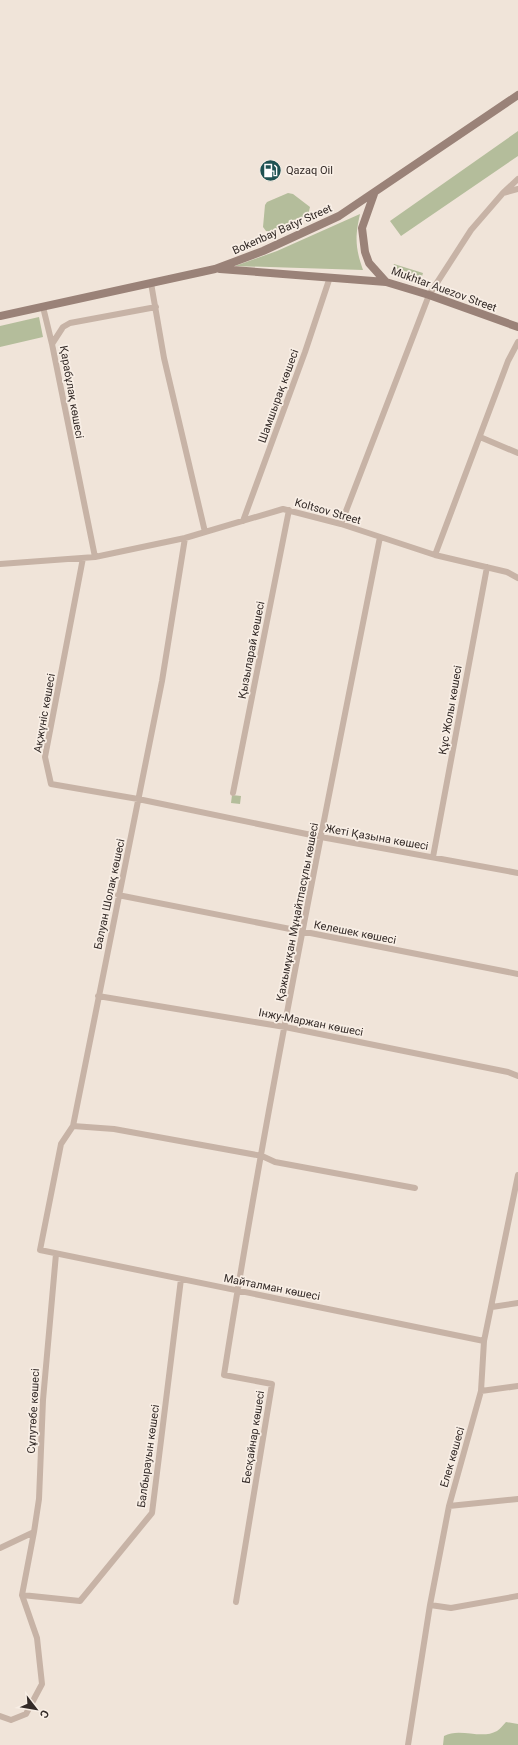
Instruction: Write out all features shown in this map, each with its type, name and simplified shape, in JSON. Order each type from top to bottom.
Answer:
[{"type":"main road","name":"Bokenbay Batyr Street","points":[[0,316],[215,269],[252,255],[339,216],[374,194],[518,95]]},
{"type":"main road","name":"Mukhtar Auezov Street","points":[[374,194],[362,228],[365,252],[369,263],[386,282],[429,295],[518,327]]},
{"type":"main road","points":[[215,269],[386,282]]},
{"type":"street","points":[[341,524],[429,295],[471,230],[518,179]]},
{"type":"street","points":[[503,194],[518,189]]},
{"type":"street","name":"Шамшырақ көшесі","points":[[242,521],[305,352],[330,277]]},
{"type":"street","points":[[151,283],[164,358],[206,532]]},
{"type":"street","points":[[43,307],[52,344]]},
{"type":"street","name":"Қарабұлақ көшесі","points":[[95,557],[52,344],[63,327],[70,323],[156,307]]},
{"type":"street","points":[[435,555],[508,361],[518,342]]},
{"type":"street","points":[[480,437],[518,453]]},
{"type":"street","name":"Koltsov Street","points":[[0,564],[95,557],[185,538],[284,509],[341,524],[435,555],[507,572],[518,578]]},
{"type":"street","name":"Қызыларай көшесі","points":[[233,793],[289,510]]},
{"type":"street","name":"Қажымұқан Мұңайтпасұлы көшесі","points":[[238,1291],[302,932],[380,537]]},
{"type":"street","name":"Балуан Шолақ көшесі","points":[[40,1250],[61,1144],[72,1126],[162,681],[185,538]]},
{"type":"street","name":"Ақжүніс көшесі","points":[[83,558],[45,757],[46,767],[51,784],[138,799]]},
{"type":"street","name":"Құс Жолы көшесі","points":[[433,857],[487,567]]},
{"type":"street","name":"Жеті Қазына көшесі","points":[[138,799],[321,837],[518,873]]},
{"type":"street","name":"Келешек көшесі","points":[[118,895],[518,974]]},
{"type":"street","name":"Інжу-Маржан көшесі","points":[[98,996],[285,1027],[508,1072],[518,1076]]},
{"type":"street","points":[[72,1126],[114,1129],[262,1156],[275,1162],[415,1188]]},
{"type":"street","name":"Елек көшесі","points":[[408,1745],[430,1605],[449,1506],[481,1391],[484,1340],[518,1175]]},
{"type":"street","name":"Майталман көшесі","points":[[40,1250],[484,1340]]},
{"type":"street","name":"Сұлутөбе көшесі","points":[[22,1595],[39,1499],[43,1400],[56,1254]]},
{"type":"street","name":"Балбырауын көшесі","points":[[22,1595],[80,1601],[152,1512],[181,1279]]},
{"type":"street","name":"Бесқайнар көшесі","points":[[236,1602],[272,1384],[224,1375],[238,1291]]},
{"type":"street","points":[[492,1307],[518,1303]]},
{"type":"street","points":[[481,1391],[518,1386]]},
{"type":"street","points":[[449,1506],[518,1499]]},
{"type":"street","points":[[0,1548],[34,1532]]},
{"type":"street","points":[[0,1716],[11,1720],[26,1714],[42,1684],[37,1638],[22,1595]]},
{"type":"street","points":[[430,1605],[451,1608],[518,1596]]},
{"type":"green space","points":[[518,131],[518,156],[401,236],[390,221]]},
{"type":"green space","points":[[288,193],[293,194],[310,207],[308,215],[270,232],[266,231],[263,227],[265,205],[267,202]]},
{"type":"green space","points":[[360,214],[357,229],[357,242],[358,255],[363,270],[235,266],[277,251]]},
{"type":"green space","points":[[394,264],[423,273],[420,283],[390,273]]},
{"type":"green space","points":[[39,317],[43,337],[0,347],[0,326]]},
{"type":"green space","points":[[232,795],[241,796],[240,804],[231,803]]},
{"type":"green space","points":[[506,1722],[518,1724],[518,1745],[443,1745],[444,1736],[457,1733],[491,1733],[497,1731]]},
{"type":"place","name":"Qazaq Oil","points":[[270,170]]}]
